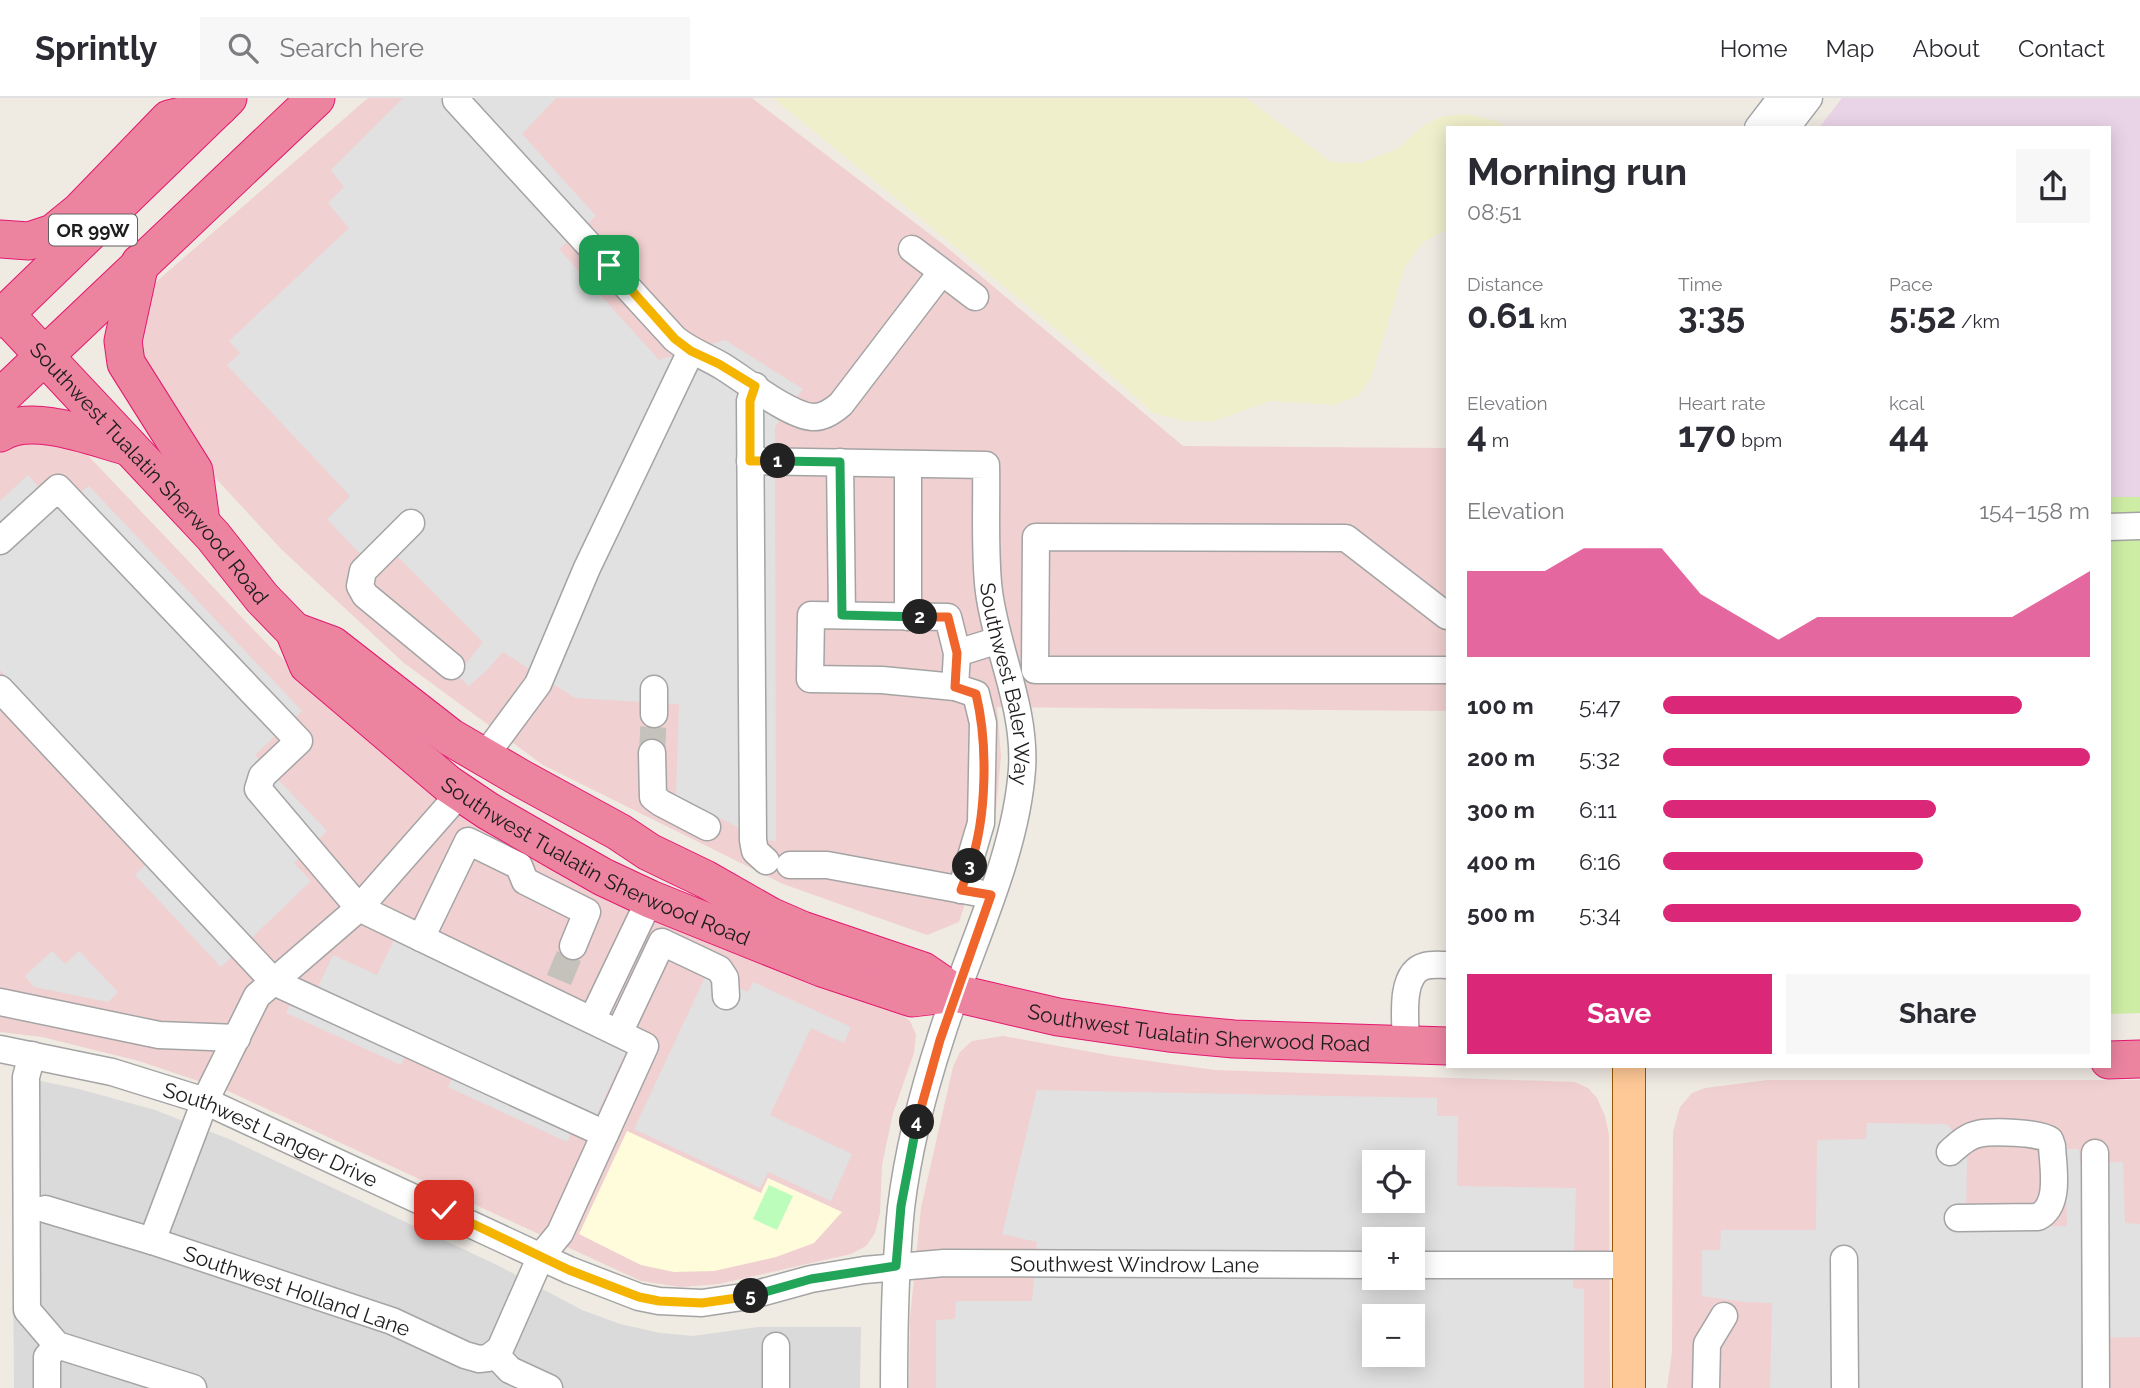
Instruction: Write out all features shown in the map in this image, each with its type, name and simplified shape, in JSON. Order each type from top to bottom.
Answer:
[{"type":"highway","name":"OR 99W","points":[[0,398],[316,98]]},
{"type":"highway","name":"OR 99W","points":[[2,314],[223,103]]},
{"type":"highway","points":[[0,239],[29,241],[53,233],[80,211],[169,119],[223,103]]},
{"type":"highway","points":[[140,263],[123,341],[126,363],[194,471],[201,522]]},
{"type":"highway","name":"Southwest Tualatin Sherwood Road","points":[[2,314],[201,522],[262,598],[294,631],[308,665],[461,792],[488,811],[603,877],[650,899],[822,968],[912,998],[955,993],[1058,1017],[1169,1033],[1234,1039],[1446,1046]]},
{"type":"highway","points":[[0,433],[7,428],[33,424],[129,447]]},
{"type":"highway","name":"Southwest Tualatin Sherwood Road","points":[[294,631],[331,645],[450,737],[635,843],[771,916],[802,930],[923,971],[955,993]]},
{"type":"highway","points":[[461,792],[481,791],[502,796],[544,820],[579,835],[607,843],[635,843]]},
{"type":"highway","points":[[2111,1060],[2140,1059]]},
{"type":"main road","points":[[1629,1068],[1629,1388]]},
{"type":"street","points":[[458,98],[456,100],[675,339],[797,413],[814,418],[830,413],[841,404],[941,273]]},
{"type":"street","points":[[1760,126],[1781,98]]},
{"type":"street","points":[[1788,126],[1809,98]]},
{"type":"street","points":[[912,249],[975,298]]},
{"type":"street","points":[[484,757],[538,684],[587,568],[691,351]]},
{"type":"street","points":[[755,386],[750,401],[752,840],[755,851],[778,863],[827,865],[991,895]]},
{"type":"street","points":[[750,461],[908,464],[908,617]]},
{"type":"street","points":[[840,462],[842,615]]},
{"type":"street","name":"Southwest Baler Way","points":[[894,1388],[896,1266],[901,1206],[911,1150],[940,1040],[1011,833],[1022,768],[1020,726],[989,590],[986,465],[908,464]]},
{"type":"street","points":[[0,541],[58,488],[299,741],[262,776],[258,789],[359,908],[421,938],[555,990],[592,1020],[645,1046],[560,1233],[541,1256],[500,1349],[495,1354],[510,1370],[549,1388]]},
{"type":"street","points":[[411,523],[363,571],[360,586],[365,595],[451,666]]},
{"type":"street","points":[[2111,527],[2140,526]]},
{"type":"street","points":[[1446,615],[1346,538],[1036,537],[1035,670],[1446,670]]},
{"type":"street","points":[[955,687],[957,653],[948,617],[811,615],[810,679],[882,680],[955,687],[976,694],[983,723],[981,823],[961,890]]},
{"type":"street","points":[[957,653],[999,640]]},
{"type":"street","points":[[0,689],[274,982],[605,1134]]},
{"type":"street","points":[[652,753],[653,797],[707,827]]},
{"type":"street","points":[[152,1241],[205,1101],[257,996],[359,908],[461,792]]},
{"type":"street","points":[[421,938],[468,841],[519,866],[525,881],[587,912],[573,946]]},
{"type":"street","points":[[592,1020],[650,899]]},
{"type":"street","points":[[619,1033],[662,943],[719,969],[725,978],[726,996]]},
{"type":"street","points":[[1406,1045],[1407,985],[1410,975],[1424,966],[1446,965]]},
{"type":"street","points":[[0,1002],[159,1035],[237,1038]]},
{"type":"street","name":"Southwest Langer Drive","points":[[0,1049],[134,1077],[205,1101],[541,1256],[639,1297],[680,1303],[725,1301],[811,1279],[896,1266]]},
{"type":"street","points":[[32,1055],[26,1077],[27,1310],[57,1345],[193,1388]]},
{"type":"street","points":[[1950,1152],[1962,1141],[1978,1133],[2038,1134],[2050,1140],[2052,1146],[2053,1198],[2044,1214],[2038,1217],[1958,1218]]},
{"type":"street","points":[[2095,1153],[2096,1388]]},
{"type":"street","name":"Southwest Holland Lane","points":[[46,1209],[152,1241],[392,1321],[465,1355],[479,1359],[495,1354]]},
{"type":"street","points":[[1844,1259],[1845,1388]]},
{"type":"street","name":"Southwest Windrow Lane","points":[[896,1266],[944,1263],[1362,1265]]},
{"type":"street","points":[[1425,1265],[1629,1265]]},
{"type":"street","points":[[1706,1388],[1707,1344],[1724,1316]]},
{"type":"street","points":[[47,1388],[47,1357],[57,1345]]},
{"type":"street","points":[[776,1346],[776,1388]]},
{"type":"shaded area","points":[[368,98],[752,98],[944,245],[1183,446],[1446,448],[1446,711],[997,707],[1001,756],[996,810],[959,922],[927,935],[783,884],[543,765],[404,663],[282,550],[173,432],[120,335],[142,294]]},
{"type":"shaded area","points":[[403,98],[556,98],[522,134],[596,216],[559,249],[659,360],[725,340],[803,389],[775,427],[776,841],[762,840],[676,795],[679,704],[575,698],[503,652],[469,686],[457,675],[483,642],[382,541],[363,557],[327,519],[350,496],[227,365],[240,353],[229,341],[349,228],[328,203],[344,187],[331,170]]},
{"type":"shaded area","points":[[1842,98],[2140,98],[2140,497],[2111,497],[2111,126],[1821,126]]},
{"type":"shaded area","points":[[13,438],[78,445],[272,649],[343,712],[420,773],[900,1013],[910,1021],[916,1035],[914,1053],[893,1113],[882,1165],[880,1213],[875,1233],[866,1246],[851,1254],[719,1284],[680,1287],[641,1281],[228,1091],[139,1061],[42,1037],[0,1032],[0,446]]},
{"type":"shaded area","points":[[28,475],[39,488],[65,480],[81,492],[89,486],[302,711],[255,755],[327,831],[294,863],[311,881],[221,967],[135,875],[165,846],[0,670],[0,501]]},
{"type":"shaded area","points":[[394,940],[628,1047],[595,1118],[581,1112],[567,1142],[448,1087],[463,1055],[415,1034],[401,1065],[286,1013],[292,999],[309,1006],[333,955],[377,975]]},
{"type":"shaded area","points":[[52,951],[65,964],[79,951],[118,992],[108,1002],[34,987],[25,976]]},
{"type":"shaded area","points":[[707,973],[748,992],[753,982],[851,1027],[844,1043],[811,1028],[770,1115],[852,1154],[831,1201],[768,1172],[760,1188],[634,1129]]},
{"type":"shaded area","points":[[1003,1036],[1113,1056],[1215,1070],[1574,1082],[1588,1088],[1597,1098],[1609,1135],[1610,1388],[909,1388],[910,1318],[921,1208],[953,1067],[960,1052],[972,1041]]},
{"type":"shaded area","points":[[12,1075],[79,1089],[155,1110],[229,1139],[497,1265],[582,1310],[620,1324],[660,1333],[693,1336],[758,1327],[861,1327],[860,1388],[14,1388]]},
{"type":"shaded area","points":[[1768,1080],[2140,1080],[2140,1388],[1667,1388],[1672,1352],[1673,1132],[1680,1107],[1692,1093],[1705,1088]]},
{"type":"shaded area","points":[[1037,1090],[1437,1098],[1437,1116],[1458,1116],[1457,1186],[1576,1188],[1573,1288],[1584,1289],[1584,1388],[936,1388],[936,1320],[955,1319],[956,1301],[1032,1301],[1037,1242],[1002,1234]]},
{"type":"shaded area","points":[[1867,1123],[1947,1124],[1967,1150],[1966,1228],[2067,1226],[2065,1149],[2079,1149],[2080,1163],[2123,1162],[2125,1223],[2140,1224],[2140,1337],[2081,1338],[2081,1388],[1770,1388],[1772,1303],[1702,1296],[1702,1250],[1720,1250],[1721,1230],[1816,1230],[1817,1140],[1866,1139]]},
{"type":"shaded area","points":[[627,1131],[761,1193],[768,1178],[842,1212],[814,1243],[776,1257],[714,1271],[674,1272],[641,1265],[579,1234]]},
{"type":"green space","points":[[773,98],[1246,98],[1331,162],[1360,163],[1397,149],[1423,126],[1443,116],[1466,114],[1506,126],[1446,126],[1446,230],[1423,242],[1405,267],[1371,378],[1359,395],[1334,405],[1270,401],[1211,422],[1185,421],[1153,413],[1095,361]]},
{"type":"green space","points":[[2111,497],[2140,497],[2140,1013],[2111,1014]]},
{"type":"green space","points":[[769,1185],[793,1196],[777,1230],[753,1219]]},
{"type":"tunnel","points":[[652,753],[654,714]]},
{"type":"tunnel","points":[[559,980],[573,946]]},
{"type":"route","points":[[444,1210],[569,1270],[618,1290],[659,1301],[725,1301],[811,1279],[896,1266],[901,1206],[918,1121],[955,993],[991,895],[961,890],[975,851],[981,823],[983,723],[976,694],[955,687],[957,653],[948,617],[842,615],[840,462],[750,461],[750,401],[755,386],[691,351],[675,339],[609,265]]}]
